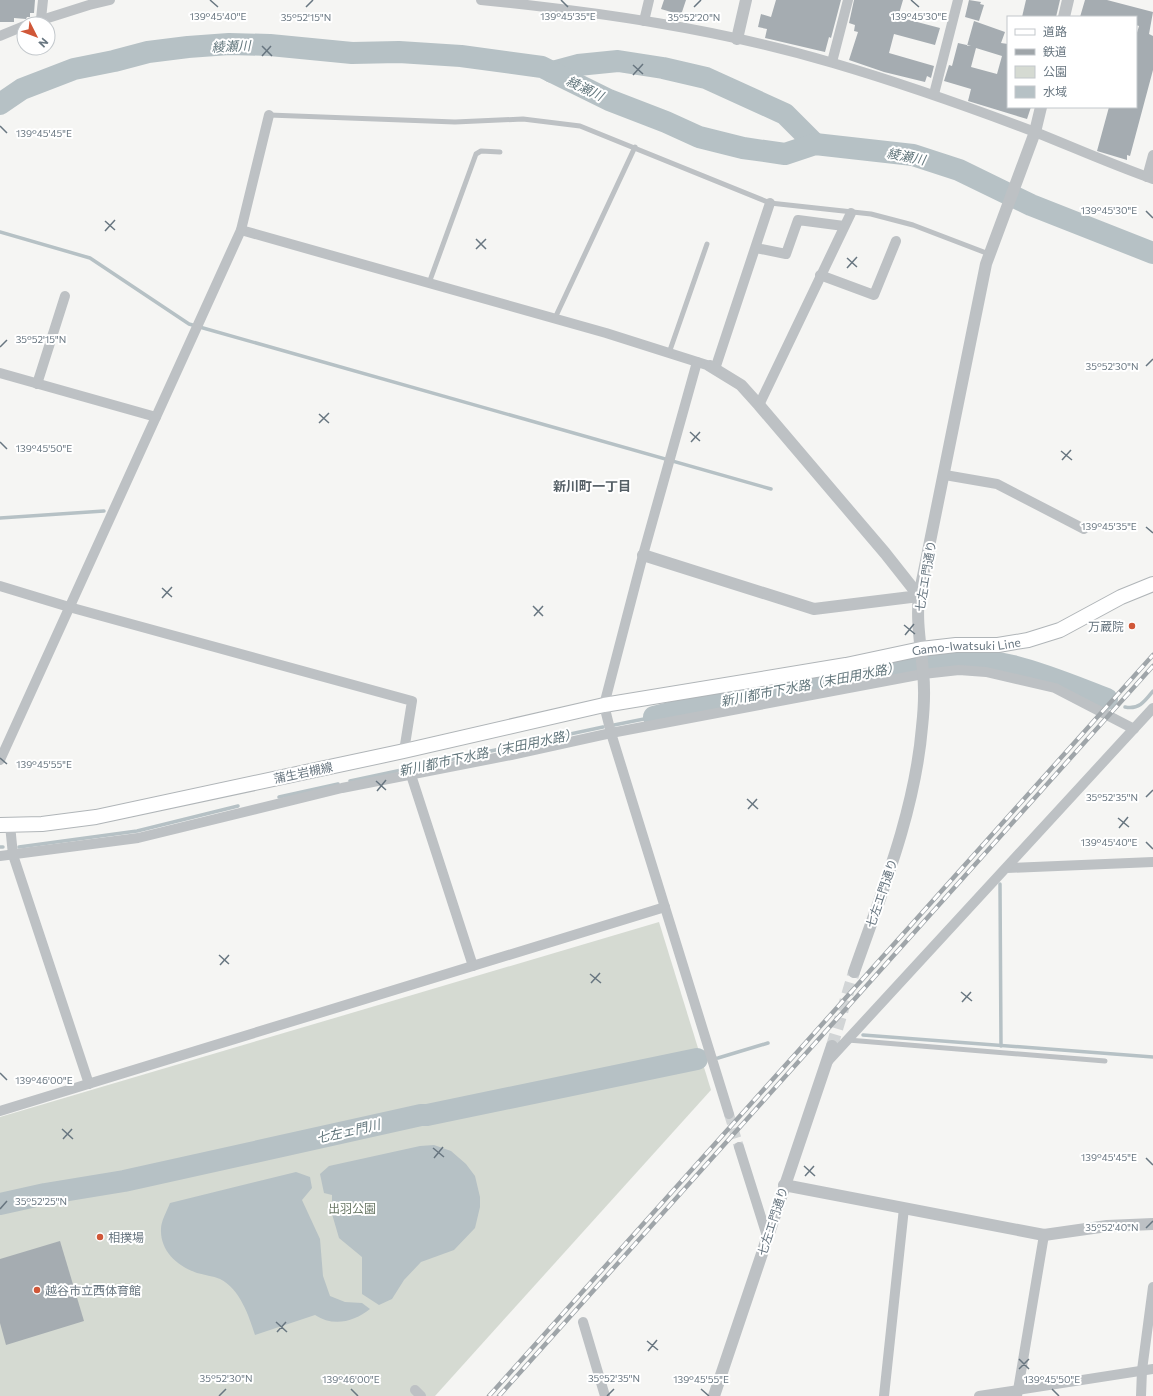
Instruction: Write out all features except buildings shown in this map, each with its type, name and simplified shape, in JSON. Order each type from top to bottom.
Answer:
[{"type":"main road","name":"Gamo-Iwatsuki Line","points":[[604,705],[846,665],[921,649],[956,645],[998,645],[1028,640],[1060,630],[1121,597],[1153,584]]},
{"type":"main road","name":"蒲生岩槻線","points":[[5,825],[42,824],[96,817],[404,751],[604,705]]},
{"type":"street","points":[[41,16],[43,0]]},
{"type":"street","points":[[52,16],[110,0]]},
{"type":"street","points":[[481,0],[574,5],[644,21],[737,39],[832,62],[934,94],[1150,178],[1153,155]]},
{"type":"street","points":[[644,21],[650,0]]},
{"type":"street","points":[[737,39],[746,0]]},
{"type":"street","points":[[832,62],[848,0]]},
{"type":"street","points":[[934,94],[958,0]]},
{"type":"street","points":[[1064,16],[1068,0]]},
{"type":"street","points":[[0,36],[16,29]]},
{"type":"street","name":"七左エ門通り","points":[[854,972],[890,867],[907,811],[922,726],[923,674],[917,621],[919,596],[990,251],[1035,132],[1041,108]]},
{"type":"street","points":[[0,760],[241,230],[269,116]]},
{"type":"street","points":[[713,368],[756,248],[770,203]]},
{"type":"street","points":[[758,405],[851,213]]},
{"type":"street","points":[[756,248],[786,254],[798,220],[844,226]]},
{"type":"street","points":[[241,230],[555,318],[713,368],[741,385],[885,553],[919,596]]},
{"type":"street","points":[[820,275],[874,295],[896,241]]},
{"type":"street","points":[[37,384],[65,296]]},
{"type":"street","points":[[697,362],[642,555],[604,705],[611,733],[730,1114]]},
{"type":"street","points":[[0,373],[156,417]]},
{"type":"street","points":[[945,475],[997,484],[1084,529]]},
{"type":"street","points":[[642,555],[814,609],[919,596]]},
{"type":"street","points":[[0,586],[70,607],[412,701],[404,751]]},
{"type":"street","points":[[0,856],[138,838],[342,788],[611,733],[923,674],[959,670],[986,672],[1055,688],[1134,729]]},
{"type":"street","points":[[825,1064],[1153,708]]},
{"type":"street","points":[[411,775],[473,966]]},
{"type":"street","points":[[5,825],[13,855],[89,1084]]},
{"type":"street","points":[[1007,868],[1153,862]]},
{"type":"street","points":[[0,1111],[665,907]]},
{"type":"street","name":"七左エ門通り","points":[[714,1396],[832,1046]]},
{"type":"street","points":[[739,1147],[767,1236]]},
{"type":"street","points":[[784,1185],[1044,1235],[1107,1226],[1153,1224]]},
{"type":"street","points":[[884,1396],[904,1208]]},
{"type":"street","points":[[1017,1393],[1044,1235]]},
{"type":"street","points":[[1141,1396],[1142,1370],[1153,1287]]},
{"type":"street","points":[[583,1322],[605,1396]]},
{"type":"street","points":[[979,1396],[1017,1393],[1153,1369]]},
{"type":"lane","points":[[269,116],[455,122],[523,119],[580,126],[770,203],[871,214],[913,225],[990,251]]},
{"type":"lane","points":[[555,318],[635,147]]},
{"type":"lane","points":[[429,283],[476,154],[481,151],[500,152]]},
{"type":"lane","points":[[669,353],[707,244]]},
{"type":"lane","points":[[848,1040],[1105,1061]]},
{"type":"green space","name":"出羽公園","points":[[659,922],[711,1090],[435,1396],[0,1396],[0,1117]]},
{"type":"water","points":[[434,1145],[451,1151],[466,1164],[475,1176],[480,1197],[480,1207],[475,1228],[454,1250],[421,1262],[404,1280],[392,1299],[379,1305],[362,1294],[362,1257],[339,1238],[332,1214],[332,1195],[324,1193],[320,1174],[329,1166],[420,1146]]},
{"type":"water","points":[[296,1172],[310,1177],[312,1188],[302,1200],[320,1239],[323,1276],[330,1296],[345,1302],[362,1303],[370,1309],[350,1320],[336,1322],[329,1321],[315,1315],[255,1335],[243,1304],[227,1283],[220,1279],[190,1270],[171,1257],[163,1244],[161,1237],[162,1223],[170,1203]]},
{"type":"waterway","name":"綾瀬川","points":[[0,104],[22,89],[74,69],[148,52],[188,47],[229,44],[270,45],[352,53],[399,52],[461,56],[542,67],[609,100],[666,122],[699,137],[743,148],[785,154],[815,144],[913,155],[959,170],[1031,205],[1153,253]]},
{"type":"waterway","points":[[552,72],[578,65],[618,61],[663,68],[706,78],[785,114],[815,144]]},
{"type":"waterway","points":[[0,232],[90,258],[189,324],[771,489]]},
{"type":"waterway","points":[[0,518],[104,511]]},
{"type":"waterway","name":"新川都市下水路（末田用水路）","points":[[932,661],[955,659],[1000,663],[1044,675],[1107,699]]},
{"type":"waterway","name":"新川都市下水路（末田用水路）","points":[[654,717],[698,706],[913,665]]},
{"type":"waterway","name":"新川都市下水路（末田用水路）","points":[[1125,707],[1130,708],[1138,706],[1153,691]]},
{"type":"waterway","name":"新川都市下水路（末田用水路）","points":[[614,725],[654,717]]},
{"type":"waterway","name":"新川都市下水路（末田用水路）","points":[[350,781],[603,727]]},
{"type":"waterway","name":"新川都市下水路（末田用水路）","points":[[279,797],[338,784]]},
{"type":"waterway","name":"新川都市下水路（末田用水路）","points":[[19,847],[137,831],[238,806]]},
{"type":"waterway","points":[[1000,884],[1001,1046]]},
{"type":"waterway","points":[[863,1035],[1153,1057]]},
{"type":"waterway","points":[[697,1059],[718,1058],[768,1043]]},
{"type":"waterway","name":"七左ェ門川","points":[[0,1204],[45,1194],[124,1181],[421,1115],[697,1059]]},
{"type":"tunnel","points":[[832,1046],[854,972]]},
{"type":"tunnel","points":[[729,1114],[739,1147]]},
{"type":"railway","points":[[489,1396],[1153,655]]},
{"type":"railway","points":[[499,1396],[1153,666]]},
{"type":"place","name":"万蔵院","points":[[1132,626]]},
{"type":"place","name":"相撲場","points":[[100,1237]]},
{"type":"place","name":"越谷市立西体育館","points":[[37,1290]]},
{"type":"district","name":"新川町一丁目","points":[[592,486]]}]
